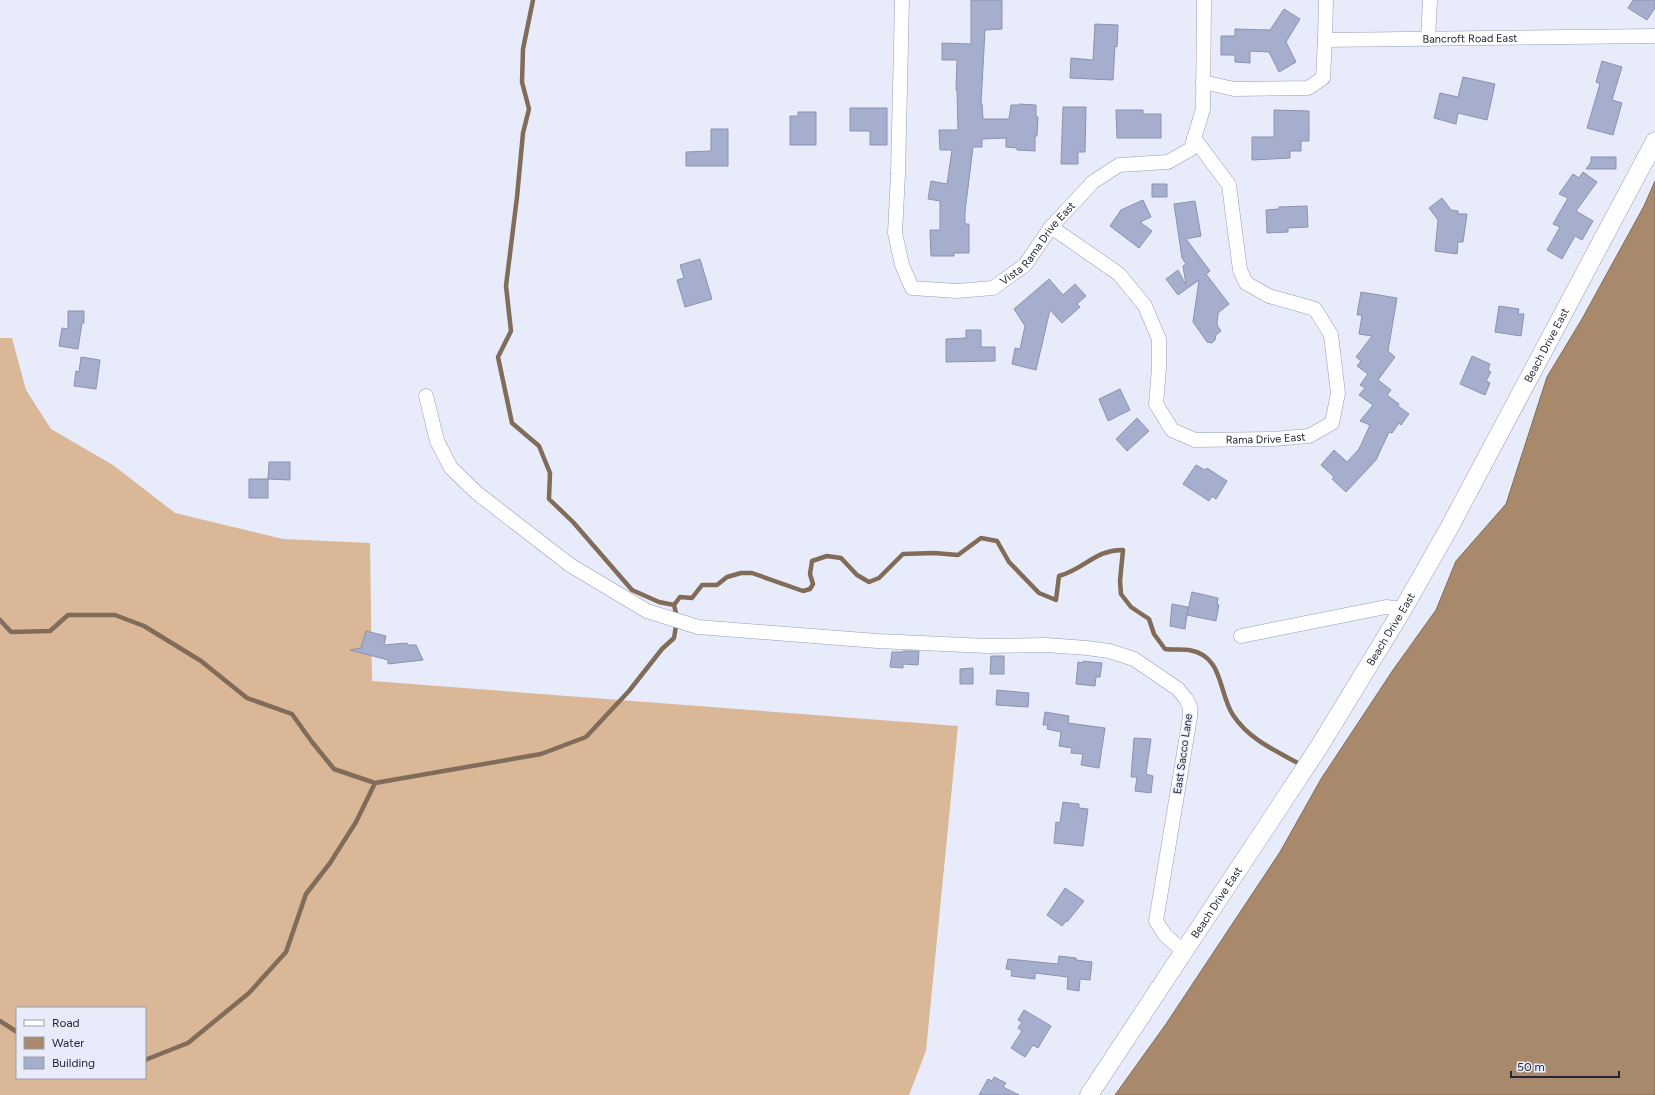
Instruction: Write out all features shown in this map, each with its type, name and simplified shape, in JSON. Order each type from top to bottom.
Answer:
[{"type":"main road","name":"Beach Drive East","points":[[1089,1095],[1319,747],[1403,609],[1448,530],[1655,141]]},
{"type":"street","name":"Vista Rama Drive East","points":[[902,0],[898,174],[895,233],[902,265],[912,288],[957,291],[993,288],[1025,265],[1050,227],[1094,182],[1119,165],[1168,162],[1191,149],[1202,109],[1204,0]]},
{"type":"street","points":[[1203,82],[1234,89],[1308,88],[1323,78],[1326,0]]},
{"type":"street","points":[[1428,39],[1430,0]]},
{"type":"street","name":"Bancroft Road East","points":[[1325,40],[1655,36]]},
{"type":"street","name":"Rama Drive East","points":[[1050,227],[1119,274],[1145,306],[1159,339],[1159,368],[1156,404],[1172,430],[1195,440],[1273,439],[1309,436],[1332,423],[1338,393],[1331,335],[1315,309],[1269,296],[1246,283],[1240,270],[1229,185],[1194,138]]},
{"type":"street","name":"East Sacco Lane","points":[[426,396],[437,441],[451,468],[477,493],[570,565],[646,611],[698,627],[877,641],[988,646],[1046,645],[1087,648],[1124,655],[1134,659],[1178,689],[1190,707],[1190,717],[1156,921],[1165,936],[1184,952]]},
{"type":"street","points":[[1241,636],[1386,607],[1403,609]]},
{"type":"shaded area","points":[[0,338],[12,338],[26,390],[51,429],[113,465],[175,513],[283,539],[370,543],[372,681],[958,726],[926,1051],[909,1095],[0,1095]]},
{"type":"water","points":[[1655,181],[1655,1095],[1115,1095],[1166,1024],[1280,852],[1321,779],[1393,670],[1436,610],[1456,561],[1506,504],[1547,377],[1582,319],[1644,206]]},
{"type":"building","points":[[971,0],[1002,0],[1002,29],[985,30],[981,104],[983,119],[1009,119],[1011,105],[1036,105],[1036,117],[1038,117],[1037,136],[1035,136],[1035,151],[1017,150],[1017,148],[1006,147],[1006,138],[982,139],[982,147],[973,147],[965,212],[965,224],[969,224],[969,253],[954,253],[954,256],[931,256],[930,230],[940,230],[940,201],[928,199],[931,181],[947,184],[952,150],[940,150],[939,130],[958,130],[956,90],[957,60],[942,60],[942,43],[971,44]]},
{"type":"building","points":[[1633,0],[1655,0],[1655,8],[1647,20],[1628,8]]},
{"type":"building","points":[[1284,9],[1300,19],[1286,42],[1296,62],[1279,72],[1269,52],[1250,51],[1250,63],[1235,62],[1235,55],[1221,55],[1221,36],[1235,36],[1235,29],[1270,30]]},
{"type":"building","points":[[1095,24],[1118,25],[1113,80],[1070,78],[1071,58],[1093,60]]},
{"type":"building","points":[[1602,61],[1622,67],[1612,100],[1622,103],[1613,135],[1587,128],[1600,84],[1596,82]]},
{"type":"building","points":[[1463,77],[1495,84],[1487,120],[1458,113],[1456,124],[1434,118],[1440,93],[1458,97]]},
{"type":"building","points":[[1063,107],[1086,107],[1085,152],[1078,152],[1078,164],[1061,164]]},
{"type":"building","points":[[850,108],[887,108],[887,145],[870,145],[870,131],[850,131]]},
{"type":"building","points":[[1116,110],[1143,110],[1143,114],[1161,114],[1161,138],[1117,138]]},
{"type":"building","points":[[1274,110],[1309,111],[1309,141],[1301,141],[1301,151],[1290,151],[1290,158],[1252,160],[1252,137],[1274,137]]},
{"type":"building","points":[[798,112],[816,112],[816,145],[790,145],[790,116],[798,116]]},
{"type":"building","points":[[711,129],[728,129],[728,166],[686,166],[686,152],[711,151]]},
{"type":"building","points":[[1591,157],[1616,157],[1616,169],[1586,169],[1591,162]]},
{"type":"building","points":[[1583,172],[1597,182],[1576,211],[1593,221],[1582,240],[1575,236],[1562,259],[1547,250],[1560,227],[1553,224],[1568,198],[1559,194],[1573,174],[1579,178]]},
{"type":"building","points":[[1152,184],[1167,184],[1167,197],[1152,197]]},
{"type":"building","points":[[1442,198],[1451,210],[1458,211],[1458,214],[1467,214],[1463,242],[1458,242],[1457,254],[1435,251],[1438,220],[1429,208]]},
{"type":"building","points":[[1143,200],[1151,217],[1140,222],[1152,231],[1139,248],[1110,226],[1121,210]]},
{"type":"building","points":[[1195,201],[1201,236],[1186,239],[1210,271],[1206,274],[1229,304],[1218,313],[1217,325],[1221,331],[1216,335],[1215,340],[1212,343],[1207,342],[1193,322],[1199,280],[1178,295],[1166,279],[1178,270],[1186,285],[1183,266],[1186,264],[1182,258],[1174,204]]},
{"type":"building","points":[[1307,206],[1308,227],[1288,228],[1288,232],[1267,233],[1266,210],[1279,209],[1279,207]]},
{"type":"building","points":[[700,259],[712,299],[685,307],[677,280],[684,278],[680,265]]},
{"type":"building","points":[[1049,279],[1063,295],[1075,284],[1086,296],[1077,304],[1080,307],[1062,323],[1050,310],[1036,370],[1012,364],[1015,348],[1020,349],[1025,326],[1014,309]]},
{"type":"building","points":[[1361,292],[1397,298],[1388,351],[1395,357],[1378,380],[1391,390],[1387,395],[1409,414],[1401,425],[1399,423],[1392,433],[1389,432],[1376,460],[1346,492],[1332,479],[1334,477],[1321,465],[1334,450],[1347,462],[1359,449],[1370,425],[1360,421],[1373,405],[1359,395],[1365,388],[1360,385],[1368,374],[1357,366],[1361,361],[1356,357],[1372,336],[1359,334],[1362,315],[1357,315]]},
{"type":"building","points":[[1499,306],[1519,309],[1518,314],[1524,314],[1521,336],[1495,332]]},
{"type":"building","points":[[68,311],[84,311],[84,323],[82,323],[78,349],[59,346],[62,328],[68,329]]},
{"type":"building","points":[[966,330],[981,330],[981,347],[995,347],[995,361],[946,362],[946,339],[966,338]]},
{"type":"building","points":[[1472,356],[1490,364],[1488,370],[1491,372],[1486,381],[1490,383],[1485,395],[1460,384]]},
{"type":"building","points":[[81,357],[100,360],[96,389],[74,386],[76,371],[79,372]]},
{"type":"building","points":[[1120,389],[1130,410],[1108,421],[1099,399]]},
{"type":"building","points":[[1137,418],[1149,431],[1127,451],[1116,439]]},
{"type":"building","points":[[269,462],[290,462],[290,480],[268,479]]},
{"type":"building","points":[[1196,465],[1205,470],[1207,468],[1227,481],[1216,499],[1212,496],[1209,501],[1183,484]]},
{"type":"building","points":[[249,479],[268,479],[268,498],[249,498]]},
{"type":"building","points":[[1192,592],[1218,598],[1217,605],[1219,605],[1216,621],[1187,615]]},
{"type":"building","points":[[1172,604],[1188,607],[1185,629],[1170,626]]},
{"type":"building","points":[[366,631],[386,636],[384,645],[407,643],[408,645],[416,645],[423,660],[388,664],[388,660],[350,650],[361,648]]},
{"type":"building","points":[[919,651],[918,665],[903,664],[903,668],[890,667],[892,652]]},
{"type":"building","points":[[991,656],[1004,656],[1004,674],[990,674]]},
{"type":"building","points":[[1083,661],[1102,663],[1100,677],[1096,677],[1095,686],[1076,684],[1078,662],[1083,663]]},
{"type":"building","points":[[973,668],[973,684],[960,684],[960,669]]},
{"type":"building","points":[[997,690],[1029,693],[1028,707],[996,705]]},
{"type":"building","points":[[1045,712],[1069,716],[1068,723],[1105,728],[1099,768],[1081,765],[1083,754],[1071,753],[1072,748],[1059,746],[1061,732],[1047,729],[1048,725],[1043,725]]},
{"type":"building","points":[[1134,738],[1151,739],[1146,774],[1153,776],[1151,793],[1135,791],[1137,777],[1131,777]]},
{"type":"building","points":[[1063,802],[1079,804],[1079,808],[1088,809],[1083,846],[1054,843],[1056,822],[1060,823]]},
{"type":"building","points":[[1065,888],[1084,901],[1062,926],[1047,915]]},
{"type":"building","points":[[1059,956],[1092,962],[1090,980],[1080,979],[1079,991],[1067,989],[1068,977],[1035,973],[1035,979],[1011,976],[1012,970],[1006,969],[1008,959],[1058,964]]},
{"type":"building","points":[[1024,1010],[1051,1026],[1038,1048],[1033,1045],[1025,1057],[1011,1048],[1022,1031],[1018,1028],[1022,1022],[1018,1020]]},
{"type":"building","points":[[994,1077],[1006,1083],[1003,1087],[1019,1095],[979,1095],[988,1079],[992,1081]]},
{"type":"waterway","points":[[533,0],[523,49],[522,82],[529,109],[523,133],[506,286],[511,331],[498,357],[512,423],[539,446],[550,473],[549,499],[573,522],[632,590],[659,602],[674,605]]},
{"type":"waterway","points":[[677,617],[674,605],[680,597],[692,598],[702,585],[717,585],[727,577],[741,573],[752,573],[803,591],[810,589],[813,584],[810,574],[812,561],[827,556],[841,558],[857,575],[869,582],[879,578],[903,554],[934,553],[958,555],[981,538],[997,541],[1009,562],[1039,593],[1056,600],[1059,576],[1076,569],[1098,556],[1123,550],[1120,581],[1121,594],[1131,607],[1149,619],[1154,634],[1165,649],[1189,650],[1209,659],[1218,676],[1228,706],[1239,723],[1253,737],[1296,762]]},
{"type":"waterway","points":[[0,620],[11,632],[50,631],[68,615],[115,615],[144,626],[201,661],[247,698],[292,714],[334,769],[375,783],[541,754],[586,737],[629,691],[662,649],[674,638],[676,626]]},
{"type":"waterway","points":[[146,1060],[188,1043],[249,993],[286,952],[306,894],[330,863],[356,822],[375,783]]},
{"type":"waterway","points":[[0,1021],[16,1031]]}]
